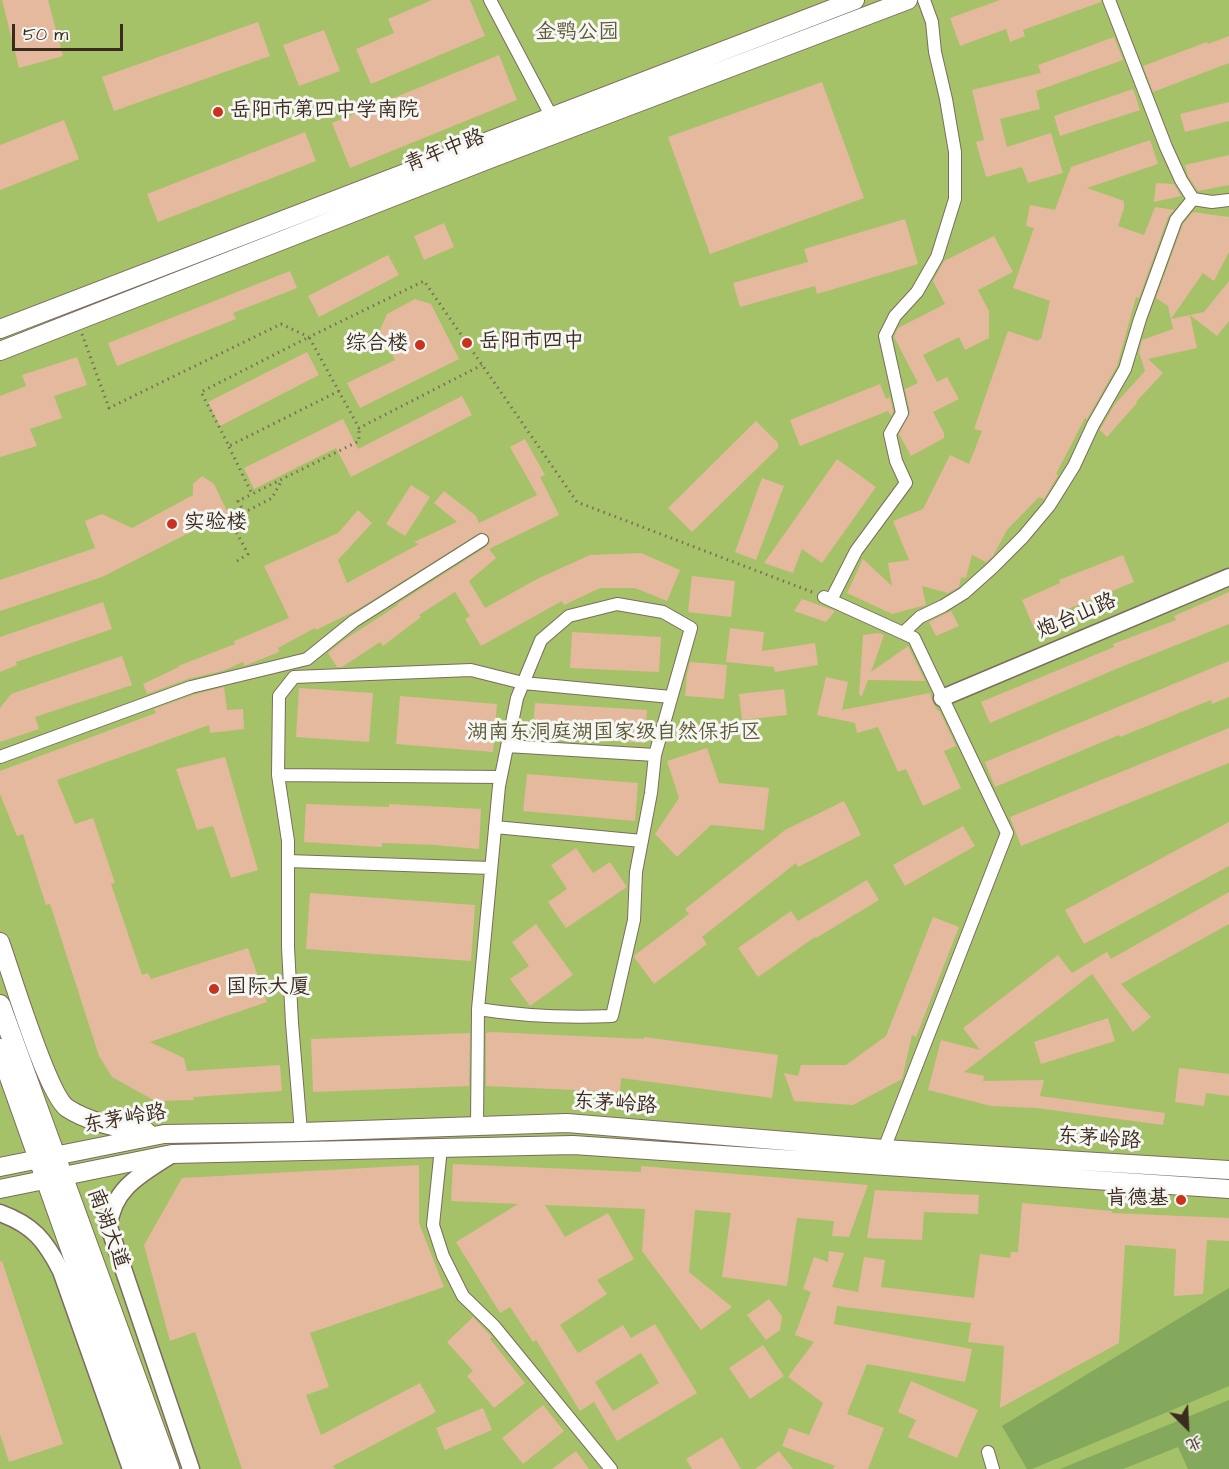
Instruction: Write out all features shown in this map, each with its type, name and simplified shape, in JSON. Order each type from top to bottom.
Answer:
[{"type":"main road","name":"青年中路","points":[[0,351],[855,0]]},
{"type":"main road","name":"青年中路","points":[[0,329],[556,124],[908,0]]},
{"type":"main road","points":[[0,942],[49,1082],[66,1107],[94,1121],[127,1130],[164,1134]]},
{"type":"main road","name":"南湖大道","points":[[0,1005],[47,1158]]},
{"type":"main road","name":"南湖大道","points":[[0,1049],[47,1158],[169,1469]]},
{"type":"main road","name":"东茅岭路","points":[[0,1167],[164,1134],[567,1123],[884,1149],[1229,1170]]},
{"type":"main road","name":"东茅岭路","points":[[0,1188],[55,1179],[172,1154],[573,1145],[1229,1189]]},
{"type":"main road","name":"南湖大道","points":[[55,1179],[149,1469]]},
{"type":"street","points":[[490,0],[556,124]]},
{"type":"street","points":[[884,1149],[1007,833],[914,638],[828,599],[856,551],[906,483],[890,434],[902,413],[885,336],[895,316],[917,292],[937,257],[956,199],[955,152],[935,52],[932,22],[924,0]]},
{"type":"street","points":[[1109,0],[1166,147],[1193,200]]},
{"type":"street","points":[[903,633],[920,617],[964,592],[993,567],[1023,537],[1049,506],[1074,466],[1093,425],[1125,369],[1140,318],[1176,220],[1193,200]]},
{"type":"street","points":[[1193,200],[1212,202],[1229,200]]},
{"type":"street","points":[[0,757],[191,687],[307,659],[354,621],[482,540]]},
{"type":"street","name":"炮台山路","points":[[942,698],[1229,577]]},
{"type":"street","points":[[477,1126],[478,1009],[491,868],[501,777],[517,698],[541,640],[569,616],[617,604],[663,612],[691,628],[655,755],[651,793],[636,872],[634,920],[612,1016],[513,1015],[478,1009]]},
{"type":"street","points":[[301,1132],[288,947],[288,841],[278,775],[279,696],[294,677],[471,670],[523,683],[671,697]]},
{"type":"street","points":[[507,746],[655,755]]},
{"type":"street","points":[[278,775],[501,777]]},
{"type":"street","points":[[495,826],[642,841]]},
{"type":"street","points":[[288,861],[491,868]]},
{"type":"street","points":[[441,1148],[433,1224],[443,1256],[463,1296],[494,1326],[611,1469]]},
{"type":"street","points":[[172,1154],[136,1178],[118,1196],[110,1213],[109,1227],[191,1469]]},
{"type":"street","points":[[0,1213],[16,1218],[34,1230],[48,1246],[61,1271],[131,1469]]},
{"type":"street","points":[[988,1452],[993,1469]]},
{"type":"path","points":[[252,494],[201,392],[424,281],[577,502],[828,599]]},
{"type":"path","points":[[77,321],[109,408],[281,324],[309,337],[359,428],[358,441],[238,501],[247,518]]},
{"type":"path","points":[[359,428],[482,365]]},
{"type":"path","points":[[229,446],[339,391]]},
{"type":"path","points":[[237,561],[248,554],[230,520],[273,498],[283,478]]},
{"type":"green space","name":"湖南东洞庭湖国家级自然保护区","points":[[0,0],[1229,0],[1229,1469],[0,1469]]},
{"type":"green space","points":[[1229,1288],[1229,1386],[1032,1469],[1027,1469],[1002,1426]]},
{"type":"green space","points":[[1229,1400],[1229,1469],[1188,1469],[1178,1447],[1123,1469],[1060,1469]]},
{"type":"building","points":[[2,0],[48,0],[63,56],[19,68]]},
{"type":"building","points":[[432,0],[470,0],[485,36],[371,84],[356,49],[394,33],[388,19]]},
{"type":"building","points":[[1000,0],[1101,0],[1101,2],[1023,30],[1025,36],[1010,42],[1006,29],[960,46],[950,18]]},
{"type":"building","points":[[258,22],[270,56],[114,111],[102,77]]},
{"type":"building","points":[[324,30],[340,71],[299,86],[283,45]]},
{"type":"building","points":[[1229,36],[1229,63],[1153,92],[1143,66]]},
{"type":"building","points":[[1114,37],[1123,60],[1036,91],[1040,109],[1000,119],[1007,147],[1051,133],[1063,173],[1028,183],[1022,167],[986,177],[976,142],[984,140],[972,90],[1041,73],[1038,65]]},
{"type":"building","points":[[499,55],[517,100],[350,168],[332,123]]},
{"type":"building","points":[[822,82],[864,198],[710,254],[668,137]]},
{"type":"building","points":[[1133,89],[1140,110],[1060,136],[1054,116]]},
{"type":"building","points":[[1229,102],[1229,121],[1185,132],[1180,114]]},
{"type":"building","points":[[64,120],[79,159],[0,190],[0,145]]},
{"type":"building","points":[[305,132],[316,161],[158,222],[147,194]]},
{"type":"building","points":[[1150,140],[1158,164],[1087,188],[1124,201],[1118,226],[1144,235],[1155,207],[1174,210],[1168,217],[1139,298],[1136,297],[1117,366],[1087,419],[1085,418],[1044,499],[1039,497],[1007,530],[993,556],[986,562],[972,555],[966,578],[961,577],[959,587],[948,593],[922,586],[926,605],[892,614],[847,593],[863,559],[892,586],[888,563],[909,560],[893,521],[923,509],[950,455],[969,464],[982,431],[974,429],[1008,331],[1038,341],[1041,339],[1050,301],[1013,288],[1034,228],[1026,226],[1030,205],[1055,210],[1071,167]]},
{"type":"building","points":[[1229,155],[1229,185],[1198,191],[1188,176],[1185,165]]},
{"type":"building","points":[[1156,183],[1174,184],[1181,196],[1154,202]]},
{"type":"building","points":[[1193,212],[1229,217],[1229,252],[1214,281],[1203,273],[1171,319],[1204,312],[1229,281],[1229,321],[1217,336],[1190,315],[1197,348],[1148,359],[1163,373],[1107,437],[1100,430],[1115,404],[1145,371],[1139,352],[1142,340],[1173,329],[1168,306],[1156,298],[1183,224]]},
{"type":"building","points":[[905,219],[918,264],[817,294],[815,286],[740,307],[733,283],[808,262],[804,249]]},
{"type":"building","points":[[444,223],[454,247],[424,260],[414,236]]},
{"type":"building","points":[[994,236],[1013,272],[978,290],[989,311],[989,338],[965,350],[959,337],[923,355],[937,382],[947,377],[959,399],[933,412],[944,433],[944,438],[911,456],[899,434],[910,412],[905,389],[918,383],[894,337],[898,328],[945,304],[933,281],[944,261]]},
{"type":"building","points":[[388,255],[399,275],[319,317],[308,296]]},
{"type":"building","points":[[290,271],[297,288],[233,313],[236,319],[117,366],[108,343]]},
{"type":"building","name":"综合楼","points":[[415,299],[431,304],[459,359],[360,408],[347,383],[395,360],[380,330],[387,314]]},
{"type":"building","points":[[307,352],[319,375],[220,426],[208,402]]},
{"type":"building","points":[[77,357],[87,385],[54,396],[62,418],[30,429],[37,446],[0,457],[0,396],[26,386],[22,375]]},
{"type":"building","points":[[880,384],[886,399],[890,397],[893,412],[891,416],[888,411],[800,446],[790,420]]},
{"type":"building","points":[[462,396],[472,415],[351,477],[336,448],[254,489],[244,468],[343,419],[358,449]]},
{"type":"building","points":[[756,421],[778,443],[778,448],[692,532],[668,508]]},
{"type":"building","points":[[525,439],[545,475],[540,477],[559,515],[489,549],[496,558],[469,581],[485,608],[537,579],[590,555],[641,553],[680,570],[667,601],[635,588],[600,588],[564,605],[562,601],[481,646],[465,619],[470,616],[455,592],[419,615],[421,617],[383,646],[380,642],[342,667],[337,667],[328,653],[397,604],[486,547],[490,543],[489,536],[481,532],[355,611],[316,630],[315,628],[278,648],[279,652],[244,666],[243,662],[222,671],[188,679],[147,694],[143,684],[178,666],[235,644],[234,641],[289,618],[264,566],[338,533],[358,510],[372,523],[338,560],[347,583],[419,544],[414,542],[457,522],[434,503],[444,491],[476,516],[479,523],[537,495],[510,447]]},
{"type":"building","points":[[837,459],[876,487],[822,563],[802,549],[793,573],[764,563]]},
{"type":"building","name":"实验楼","points":[[202,476],[214,484],[228,513],[102,577],[0,611],[0,580],[95,548],[85,521],[102,514],[132,528],[193,495],[193,484]]},
{"type":"building","points":[[762,478],[784,486],[756,560],[735,552]]},
{"type":"building","points":[[411,485],[430,497],[405,536],[386,524]]},
{"type":"building","points":[[1123,555],[1134,582],[1058,613],[1060,617],[1034,628],[1022,600],[1060,583],[1059,580]]},
{"type":"building","points":[[692,576],[735,581],[731,617],[688,612]]},
{"type":"building","points":[[1229,592],[1229,624],[990,723],[981,702],[1114,647],[1113,644],[1176,620],[1174,616]]},
{"type":"building","points":[[802,599],[835,611],[826,622],[794,611]]},
{"type":"building","points":[[103,602],[112,629],[16,662],[17,665],[0,672],[0,637]]},
{"type":"building","points":[[951,611],[959,626],[936,636],[929,622]]},
{"type":"building","points":[[730,628],[764,632],[762,651],[815,643],[818,665],[775,672],[774,667],[726,662]]},
{"type":"building","points":[[572,632],[661,637],[659,672],[570,668]]},
{"type":"building","points":[[878,633],[884,635],[871,672],[908,646],[925,681],[868,680],[862,696],[859,695],[863,635]]},
{"type":"building","points":[[122,656],[132,685],[35,717],[39,729],[0,742],[0,708],[11,694]]},
{"type":"building","points":[[1229,661],[1229,697],[1212,704],[1211,700],[1120,737],[1119,735],[995,787],[985,762]]},
{"type":"building","points":[[690,662],[727,665],[724,699],[685,696]]},
{"type":"building","points":[[826,677],[848,682],[842,710],[930,693],[956,746],[944,751],[961,788],[923,806],[906,769],[898,772],[878,727],[857,733],[855,723],[817,715]]},
{"type":"building","points":[[224,687],[227,710],[243,709],[244,729],[210,733],[209,725],[57,780],[75,824],[93,818],[115,883],[111,884],[142,975],[148,973],[151,979],[248,948],[267,1002],[150,1042],[184,1058],[187,1071],[280,1065],[282,1091],[193,1097],[194,1100],[155,1101],[112,1077],[99,1056],[50,904],[46,905],[23,834],[17,836],[0,794],[0,771],[156,713],[154,709]]},
{"type":"building","points":[[299,688],[373,693],[369,742],[296,737]]},
{"type":"building","points":[[784,689],[787,715],[742,720],[739,694]]},
{"type":"building","points":[[400,696],[497,704],[493,752],[396,744]]},
{"type":"building","points":[[535,703],[647,710],[645,743],[532,736]]},
{"type":"building","points":[[1229,728],[1229,763],[1021,846],[1010,817]]},
{"type":"building","points":[[707,748],[719,783],[769,788],[764,830],[711,825],[677,857],[655,834],[679,798],[667,761]]},
{"type":"building","points":[[225,757],[258,870],[231,878],[213,826],[197,830],[176,769]]},
{"type":"building","points":[[527,774],[638,783],[635,821],[523,811]]},
{"type":"building","points":[[844,801],[861,835],[798,867],[796,863],[702,937],[707,944],[654,984],[634,957],[635,955],[689,914],[685,909],[785,830]]},
{"type":"building","points":[[306,804],[389,807],[389,804],[481,809],[479,849],[435,845],[382,843],[382,847],[304,842]]},
{"type":"building","points":[[1229,822],[1229,866],[1084,944],[1065,910]]},
{"type":"building","points":[[963,826],[975,846],[905,886],[893,865]]},
{"type":"building","points":[[576,848],[593,873],[610,862],[627,887],[566,928],[548,902],[567,889],[551,865]]},
{"type":"building","points":[[867,880],[879,900],[815,937],[758,977],[738,948],[791,911],[798,921]]},
{"type":"building","points":[[1229,892],[1229,924],[1121,984],[1151,1017],[1133,1032],[1092,974],[964,1072],[984,1076],[983,1081],[1044,1080],[1040,1096],[1165,1113],[1163,1125],[1037,1108],[991,1106],[928,1090],[941,1040],[980,1050],[963,1028],[1058,955],[1072,973],[1107,952],[1111,959]]},
{"type":"building","points":[[310,893],[475,905],[471,961],[306,949]]},
{"type":"building","points":[[933,917],[959,927],[916,1037],[912,1035],[902,1079],[853,1105],[794,1101],[784,1073],[798,1076],[801,1065],[846,1065],[886,1036]]},
{"type":"building","points":[[536,924],[573,975],[530,1006],[510,979],[529,966],[512,942]]},
{"type":"building","points":[[1108,1018],[1115,1041],[1041,1064],[1034,1042]]},
{"type":"building","points":[[470,1033],[469,1086],[313,1092],[311,1039]]},
{"type":"building","points":[[486,1033],[644,1039],[644,1037],[778,1055],[772,1098],[621,1078],[620,1092],[486,1086]]},
{"type":"building","points":[[1179,1068],[1229,1074],[1229,1096],[1206,1093],[1204,1106],[1175,1102]]},
{"type":"building","points":[[453,1164],[641,1172],[641,1166],[868,1185],[849,1237],[832,1236],[834,1221],[797,1218],[787,1286],[722,1277],[731,1213],[695,1210],[689,1272],[732,1307],[701,1330],[642,1251],[645,1209],[545,1205],[565,1237],[608,1213],[634,1259],[597,1280],[607,1294],[560,1325],[578,1353],[623,1325],[631,1338],[655,1324],[697,1393],[617,1441],[594,1402],[580,1411],[536,1340],[533,1342],[510,1307],[500,1313],[456,1242],[518,1204],[451,1201]],"holes":[[[641,1353],[659,1383],[613,1411],[595,1382]]]},
{"type":"building","points":[[419,1165],[419,1223],[444,1287],[310,1333],[329,1387],[306,1395],[321,1435],[420,1383],[436,1412],[333,1466],[335,1469],[242,1469],[195,1332],[170,1341],[144,1245],[182,1178]]},
{"type":"building","points":[[875,1190],[979,1195],[978,1214],[924,1212],[922,1240],[867,1238]]},
{"type":"building","points":[[1022,1203],[1112,1211],[1112,1213],[1229,1218],[1229,1241],[1207,1240],[1203,1294],[1174,1296],[1176,1249],[1125,1245],[1119,1343],[1000,1408],[1004,1346],[968,1342],[971,1323],[837,1306],[834,1324],[972,1349],[965,1382],[867,1364],[847,1414],[884,1428],[868,1469],[833,1469],[835,1466],[782,1446],[789,1428],[809,1435],[823,1403],[788,1377],[814,1342],[795,1335],[811,1292],[803,1289],[814,1257],[828,1262],[829,1251],[844,1253],[832,1287],[858,1292],[864,1257],[885,1260],[881,1287],[974,1298],[980,1254],[1010,1258],[1011,1252],[1018,1252]]},
{"type":"building","points":[[2,1261],[63,1444],[9,1462],[0,1434],[0,1262]]},
{"type":"building","points":[[769,1299],[782,1316],[780,1330],[766,1340],[747,1315]]},
{"type":"building","points":[[473,1317],[492,1337],[490,1339],[525,1383],[494,1408],[467,1376],[473,1371],[447,1342]]},
{"type":"building","points":[[763,1345],[784,1376],[750,1399],[729,1368]]},
{"type":"building","points":[[911,1381],[978,1410],[957,1458],[908,1437],[916,1420],[898,1412]]},
{"type":"building","points":[[543,1405],[564,1431],[523,1464],[502,1438]]},
{"type":"building","points":[[483,1408],[492,1430],[445,1450],[436,1428]]},
{"type":"building","points":[[722,1437],[741,1469],[692,1469],[686,1459]]},
{"type":"building","points":[[576,1451],[589,1469],[552,1469]]},
{"type":"building","points":[[779,1451],[793,1469],[755,1469]]},
{"type":"place","name":"岳阳市第四中学南院","points":[[218,112]]},
{"type":"place","name":"岳阳市四中","points":[[467,343]]},
{"type":"place","name":"综合楼","points":[[420,345]]},
{"type":"place","name":"实验楼","points":[[172,524]]},
{"type":"place","name":"国际大厦","points":[[214,989]]},
{"type":"place","name":"肯德基","points":[[1181,1200]]},
{"type":"park label","name":"金鹗公园","points":[[577,34]]}]
